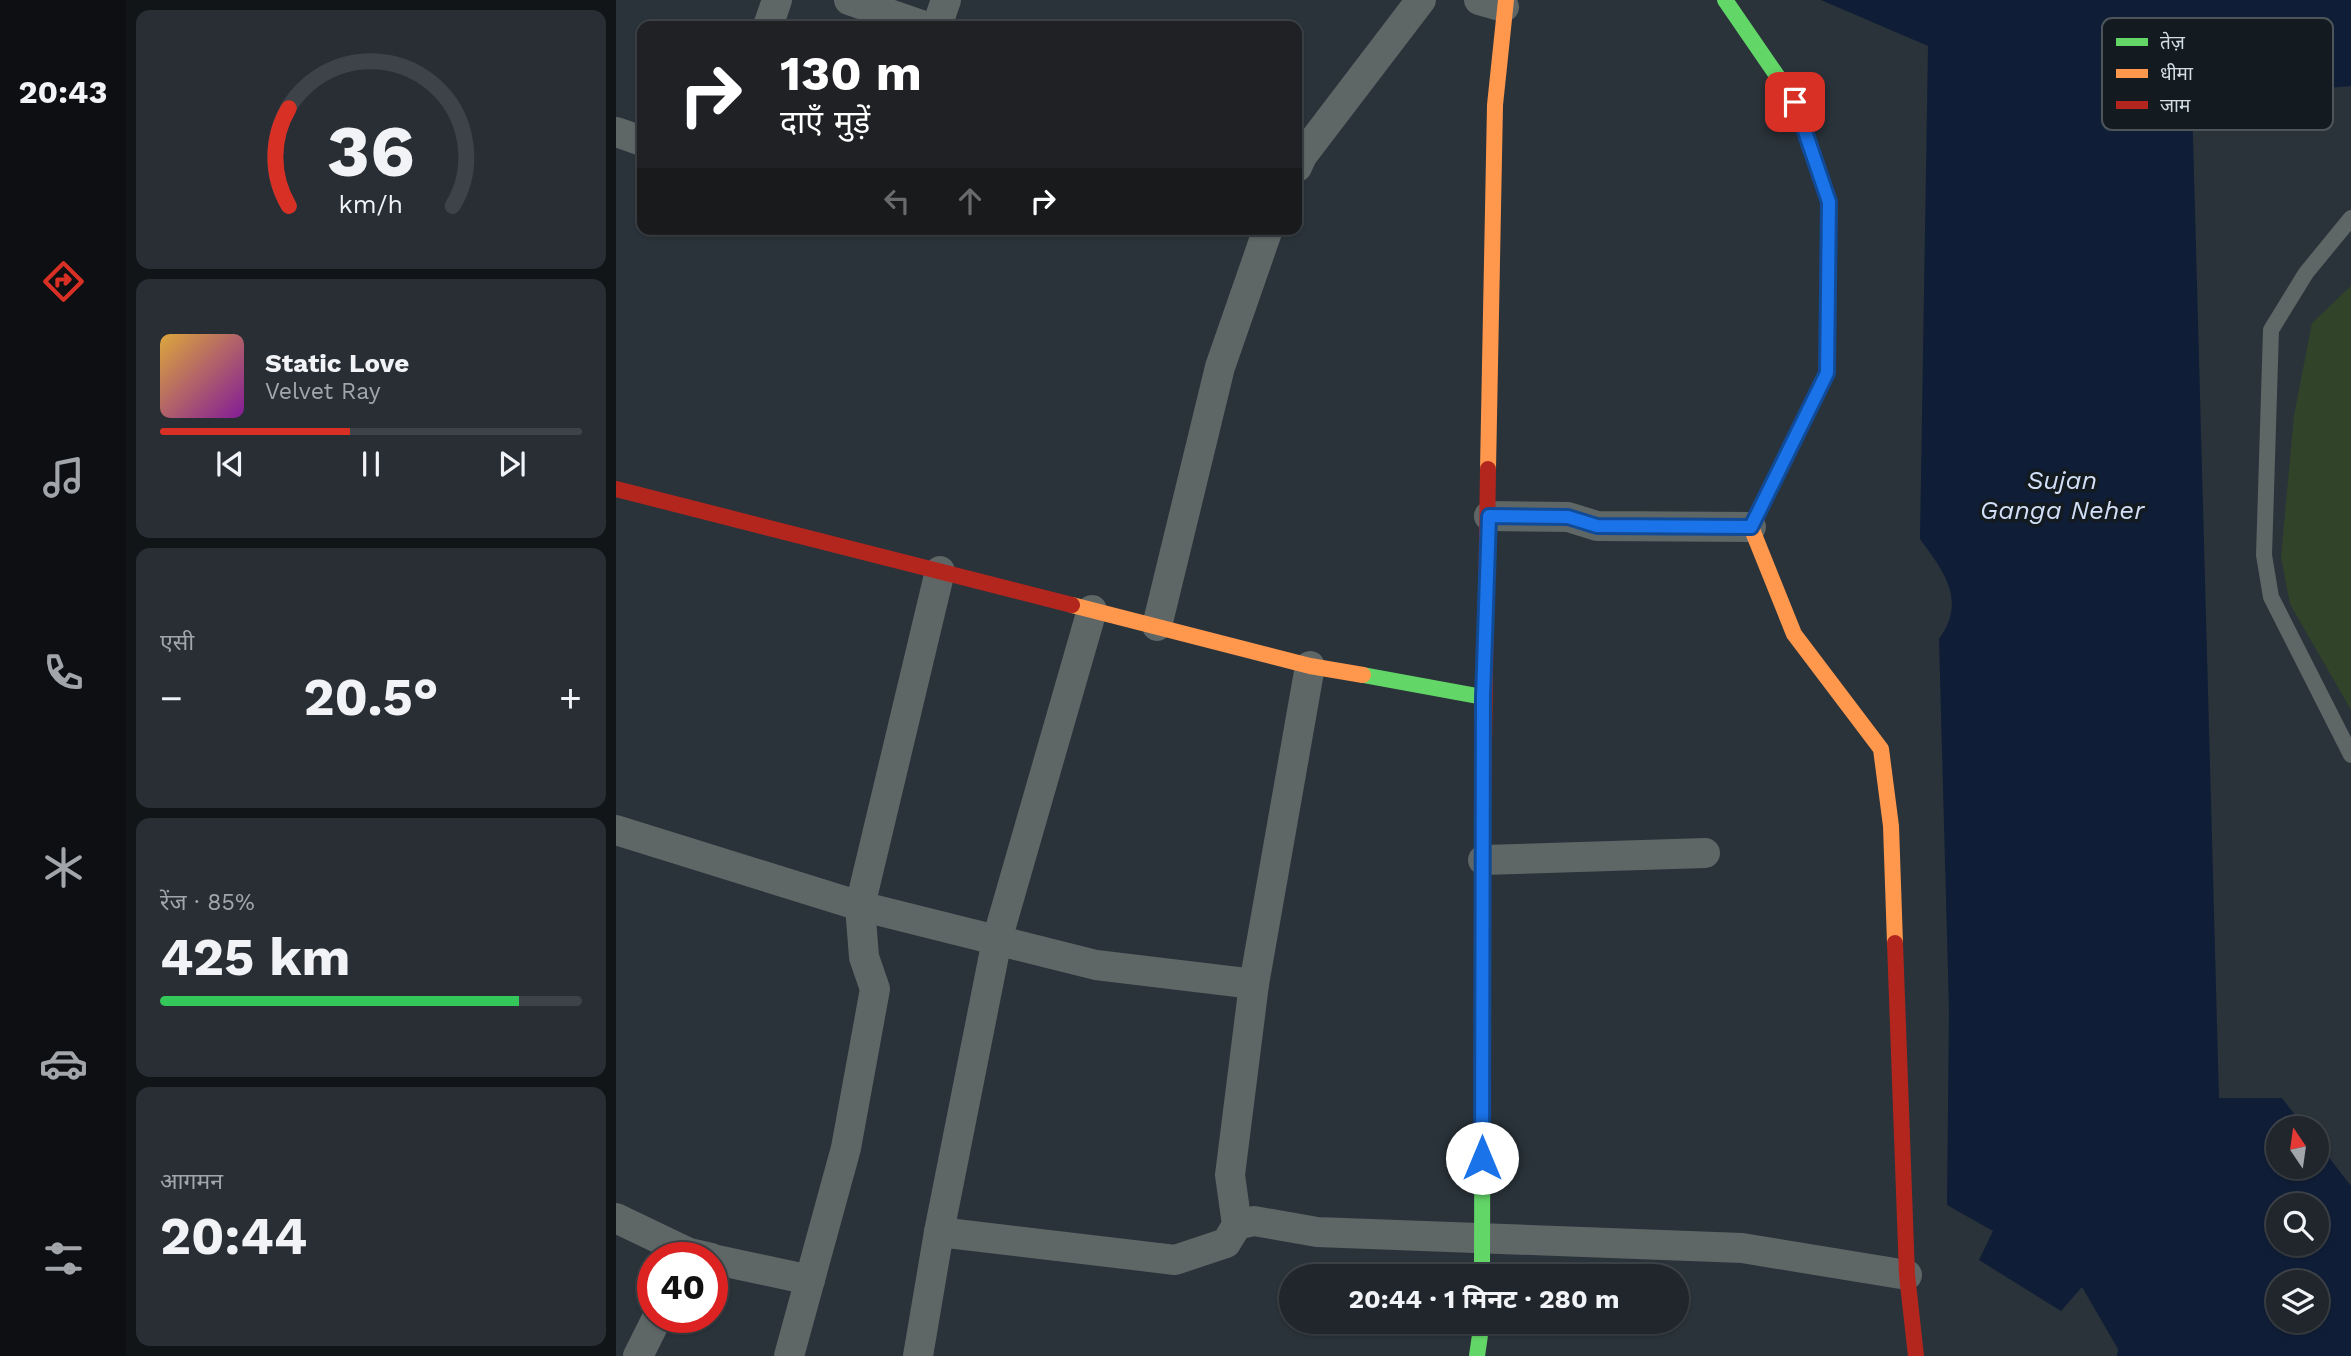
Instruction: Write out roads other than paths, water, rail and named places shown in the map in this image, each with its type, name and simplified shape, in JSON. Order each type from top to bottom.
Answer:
[{"type":"street","points":[[770,21],[777,0]]},
{"type":"street","points":[[849,0],[910,21]]},
{"type":"street","points":[[939,21],[946,0]]},
{"type":"street","points":[[1302,156],[1421,0]]},
{"type":"street","points":[[1724,0],[1795,102],[1829,202],[1827,373],[1751,527],[1794,634],[1881,749],[1891,826],[1906,1275],[1916,1356]]},
{"type":"street","points":[[1482,1264],[1483,697],[1489,516],[1496,3]]},
{"type":"street","points":[[616,132],[637,139]]},
{"type":"street","points":[[1157,626],[1220,367],[1266,235]]},
{"type":"street","points":[[616,489],[1310,666],[1483,697]]},
{"type":"street","points":[[1489,516],[1568,517],[1597,526],[1751,527]]},
{"type":"street","points":[[789,1356],[846,1148],[875,989],[863,957],[860,906],[940,571]]},
{"type":"street","points":[[918,1356],[939,1231],[996,940],[1092,610]]},
{"type":"street","points":[[939,1231],[1175,1260],[1226,1243],[1237,1225],[1230,1175],[1254,984],[1310,666]]},
{"type":"street","points":[[616,830],[860,906],[1096,965],[1254,984]]},
{"type":"street","points":[[1483,860],[1705,853]]},
{"type":"street","points":[[616,1218],[668,1242]]},
{"type":"street","points":[[1237,1225],[1254,1221],[1317,1232],[1742,1248],[1906,1275]]},
{"type":"street","points":[[728,1263],[810,1280]]},
{"type":"street","points":[[638,1356],[650,1333]]},
{"type":"street","points":[[1477,1356],[1480,1334]]},
{"type":"lane","points":[[2351,218],[2306,273],[2271,330],[2264,555],[2271,597],[2351,755]]},
{"type":"water","name":"Sujan Ganga Neher","points":[[1821,0],[2351,0],[2351,86],[2333,88],[2333,18],[2102,18],[2102,130],[2193,130],[2219,1098],[2282,1098],[2296,1116],[2266,1116],[2266,1180],[2329,1180],[2329,1158],[2351,1186],[2351,1356],[2117,1356],[2118,1349],[2082,1287],[2061,1311],[1979,1260],[1993,1231],[1947,1205],[1949,1010],[1939,639],[1947,625],[1952,599],[1937,563],[1920,539],[1928,46]]}]
